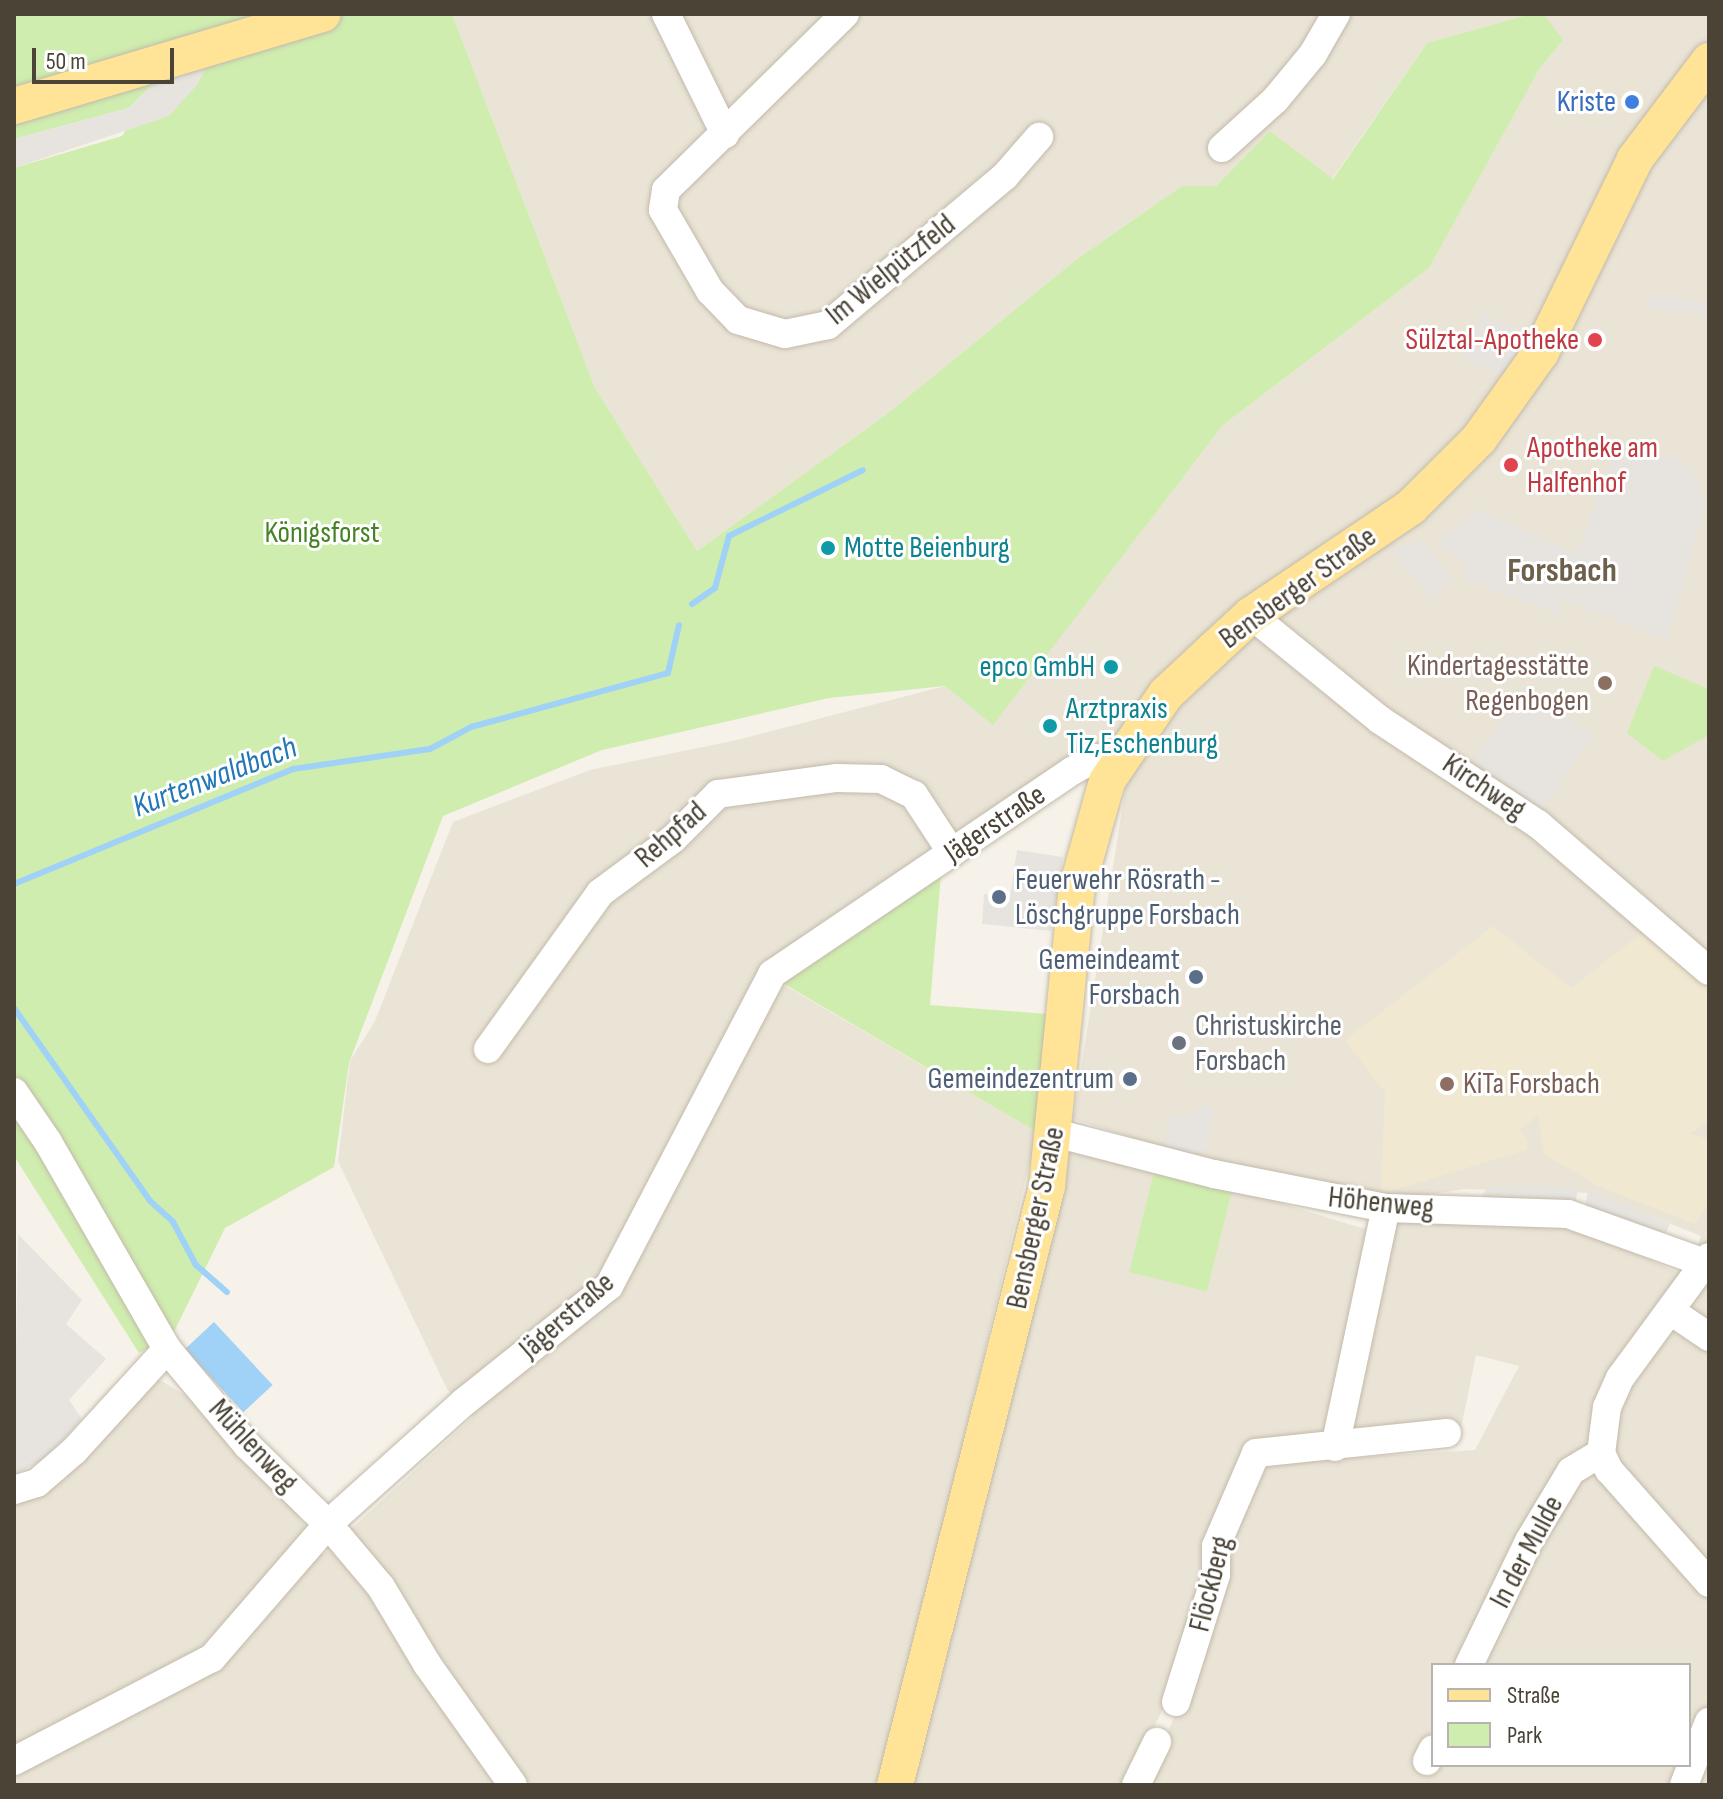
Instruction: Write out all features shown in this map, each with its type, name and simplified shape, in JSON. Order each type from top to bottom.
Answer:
[{"type":"main road","points":[[14,106],[323,14]]},
{"type":"main road","name":"Bensberger Straße","points":[[895,1785],[1035,1242],[1055,1133],[1077,888],[1088,835],[1117,760],[1166,694],[1251,615],[1411,507],[1479,439],[1541,352],[1635,159],[1709,61]]},
{"type":"street","points":[[666,14],[725,134]]},
{"type":"street","name":"Im Wielpützfeld","points":[[845,14],[666,190],[663,210],[724,308],[752,326],[785,334],[828,325],[1005,176],[1039,137]]},
{"type":"street","points":[[1222,148],[1275,100],[1313,54],[1336,14]]},
{"type":"street","name":"Kirchweg","points":[[1251,615],[1380,720],[1538,824],[1709,971]]},
{"type":"street","name":"Jägerstraße","points":[[14,1761],[212,1658],[328,1524],[464,1402],[617,1277],[772,974],[1095,758],[1117,760]]},
{"type":"street","name":"Rehpfad","points":[[488,1049],[600,893],[673,839],[718,794],[837,778],[881,779],[914,795],[952,853]]},
{"type":"street","name":"Mühlenweg","points":[[14,1092],[48,1142],[167,1349],[247,1445],[328,1524],[381,1587],[427,1664],[513,1785]]},
{"type":"street","name":"Höhenweg","points":[[1055,1133],[1214,1174],[1386,1208],[1568,1214],[1707,1260]]},
{"type":"street","points":[[1335,1447],[1386,1208]]},
{"type":"street","points":[[1707,1260],[1672,1312],[1620,1378],[1607,1407],[1601,1453],[1609,1470],[1709,1583]]},
{"type":"street","points":[[1672,1312],[1709,1337]]},
{"type":"street","points":[[14,1490],[37,1483],[74,1451],[167,1349]]},
{"type":"street","name":"Flöckberg","points":[[1176,1702],[1216,1575],[1216,1546],[1256,1453],[1447,1433]]},
{"type":"street","name":"In der Mulde","points":[[1470,1663],[1529,1541],[1571,1471],[1601,1453]]},
{"type":"street","points":[[1684,1785],[1709,1722]]},
{"type":"street","points":[[1136,1785],[1157,1742]]},
{"type":"shaded area","points":[[452,14],[1530,14],[1427,43],[1332,179],[1270,131],[1216,186],[1182,186],[1077,259],[887,414],[697,551],[595,388]]},
{"type":"shaded area","points":[[1544,14],[1709,14],[1709,1785],[1146,1785],[1223,1599],[1236,1533],[1261,1463],[1475,1450],[1519,1366],[1476,1355],[1460,1433],[1353,1430],[1391,1216],[1577,1226],[1685,1276],[1701,1236],[1593,1193],[1465,1189],[1405,1198],[1211,1162],[1073,1119],[1131,753],[1098,747],[779,982],[1037,1132],[881,1785],[14,1785],[14,1501],[155,1377],[190,1398],[293,1508],[323,1555],[473,1417],[447,1389],[338,1161],[350,1061],[375,1021],[453,822],[590,770],[737,740],[945,686],[993,724],[1223,425],[1429,268],[1540,68],[1562,41]]},
{"type":"shaded area","points":[[210,60],[197,85],[169,116],[14,168],[14,139],[129,108],[162,75]]},
{"type":"shaded area","points":[[1649,295],[1709,302],[1707,315],[1647,308]]},
{"type":"shaded area","points":[[1480,313],[1532,335],[1512,380],[1461,358]]},
{"type":"shaded area","points":[[1618,441],[1681,461],[1692,470],[1705,505],[1667,640],[1558,598],[1562,615],[1466,580],[1461,561],[1436,545],[1477,509],[1577,554]]},
{"type":"shaded area","points":[[1422,541],[1454,579],[1430,598],[1392,549]]},
{"type":"shaded area","points":[[1525,688],[1593,736],[1542,809],[1474,761]]},
{"type":"shaded area","points":[[1017,850],[1063,857],[1052,931],[982,924],[984,894],[1010,896]]},
{"type":"shaded area","points":[[1493,926],[1571,988],[1648,929],[1709,981],[1709,1121],[1690,1134],[1709,1139],[1709,1203],[1695,1224],[1598,1186],[1544,1154],[1538,1115],[1520,1130],[1528,1140],[1526,1150],[1381,1194],[1385,1092],[1345,1040]]},
{"type":"shaded area","points":[[1200,1106],[1213,1108],[1206,1154],[1163,1146],[1170,1115],[1181,1117]]},
{"type":"shaded area","points":[[1070,1152],[1225,1186],[1368,1230],[1327,1428],[1320,1435],[1253,1446],[1172,1691],[1125,1785],[910,1785]]},
{"type":"shaded area","points":[[1487,1187],[1578,1189],[1575,1204],[1482,1197]]},
{"type":"shaded area","points":[[1588,1190],[1670,1224],[1664,1236],[1585,1207]]},
{"type":"shaded area","points":[[18,1234],[82,1300],[66,1324],[106,1359],[69,1400],[82,1419],[47,1458],[14,1475]]},
{"type":"green space","name":"Königsforst","points":[[14,14],[452,14],[595,388],[697,551],[887,414],[1077,259],[1182,186],[1216,186],[1270,131],[1333,179],[1427,43],[1530,14],[1544,14],[1563,40],[1540,68],[1429,268],[1223,425],[993,725],[945,686],[829,698],[602,750],[443,816],[349,1063],[334,1167],[225,1228],[171,1338],[139,1353],[14,1156],[14,168],[122,136],[162,75],[129,108],[14,139]]},
{"type":"green space","points":[[1654,666],[1709,689],[1709,735],[1663,761],[1627,733]]},
{"type":"green space","points":[[941,875],[930,1005],[1047,1014],[1037,1132],[779,981]]},
{"type":"green space","points":[[1154,1173],[1232,1192],[1207,1291],[1129,1272]]},
{"type":"water","points":[[214,1322],[273,1385],[243,1412],[185,1349]]},
{"type":"waterway","name":"Kurtenwaldbach","points":[[692,604],[715,588],[729,536],[863,470]]},
{"type":"waterway","name":"Kurtenwaldbach","points":[[14,884],[293,769],[430,749],[471,727],[668,673],[679,625]]},
{"type":"waterway","points":[[14,1008],[150,1201],[173,1222],[196,1265],[227,1292]]},
{"type":"place","name":"Kriste","points":[[1632,102]]},
{"type":"place","name":"Sülztal-Apotheke","points":[[1595,340]]},
{"type":"place","name":"Apotheke am Halfenhof","points":[[1511,465]]},
{"type":"place","name":"Motte Beienburg","points":[[828,548]]},
{"type":"place","name":"epco GmbH","points":[[1111,667]]},
{"type":"place","name":"Kindertagesstätte Regenbogen","points":[[1605,683]]},
{"type":"place","name":"Arztpraxis Tiz,Eschenburg","points":[[1050,726]]},
{"type":"place","name":"Feuerwehr Rösrath - Löschgruppe Forsbach","points":[[999,897]]},
{"type":"place","name":"Gemeindeamt Forsbach","points":[[1196,977]]},
{"type":"place","name":"Christuskirche Forsbach","points":[[1179,1043]]},
{"type":"place","name":"Gemeindezentrum","points":[[1130,1079]]},
{"type":"place","name":"KiTa Forsbach","points":[[1447,1084]]},
{"type":"district","name":"Forsbach","points":[[1562,571]]}]
